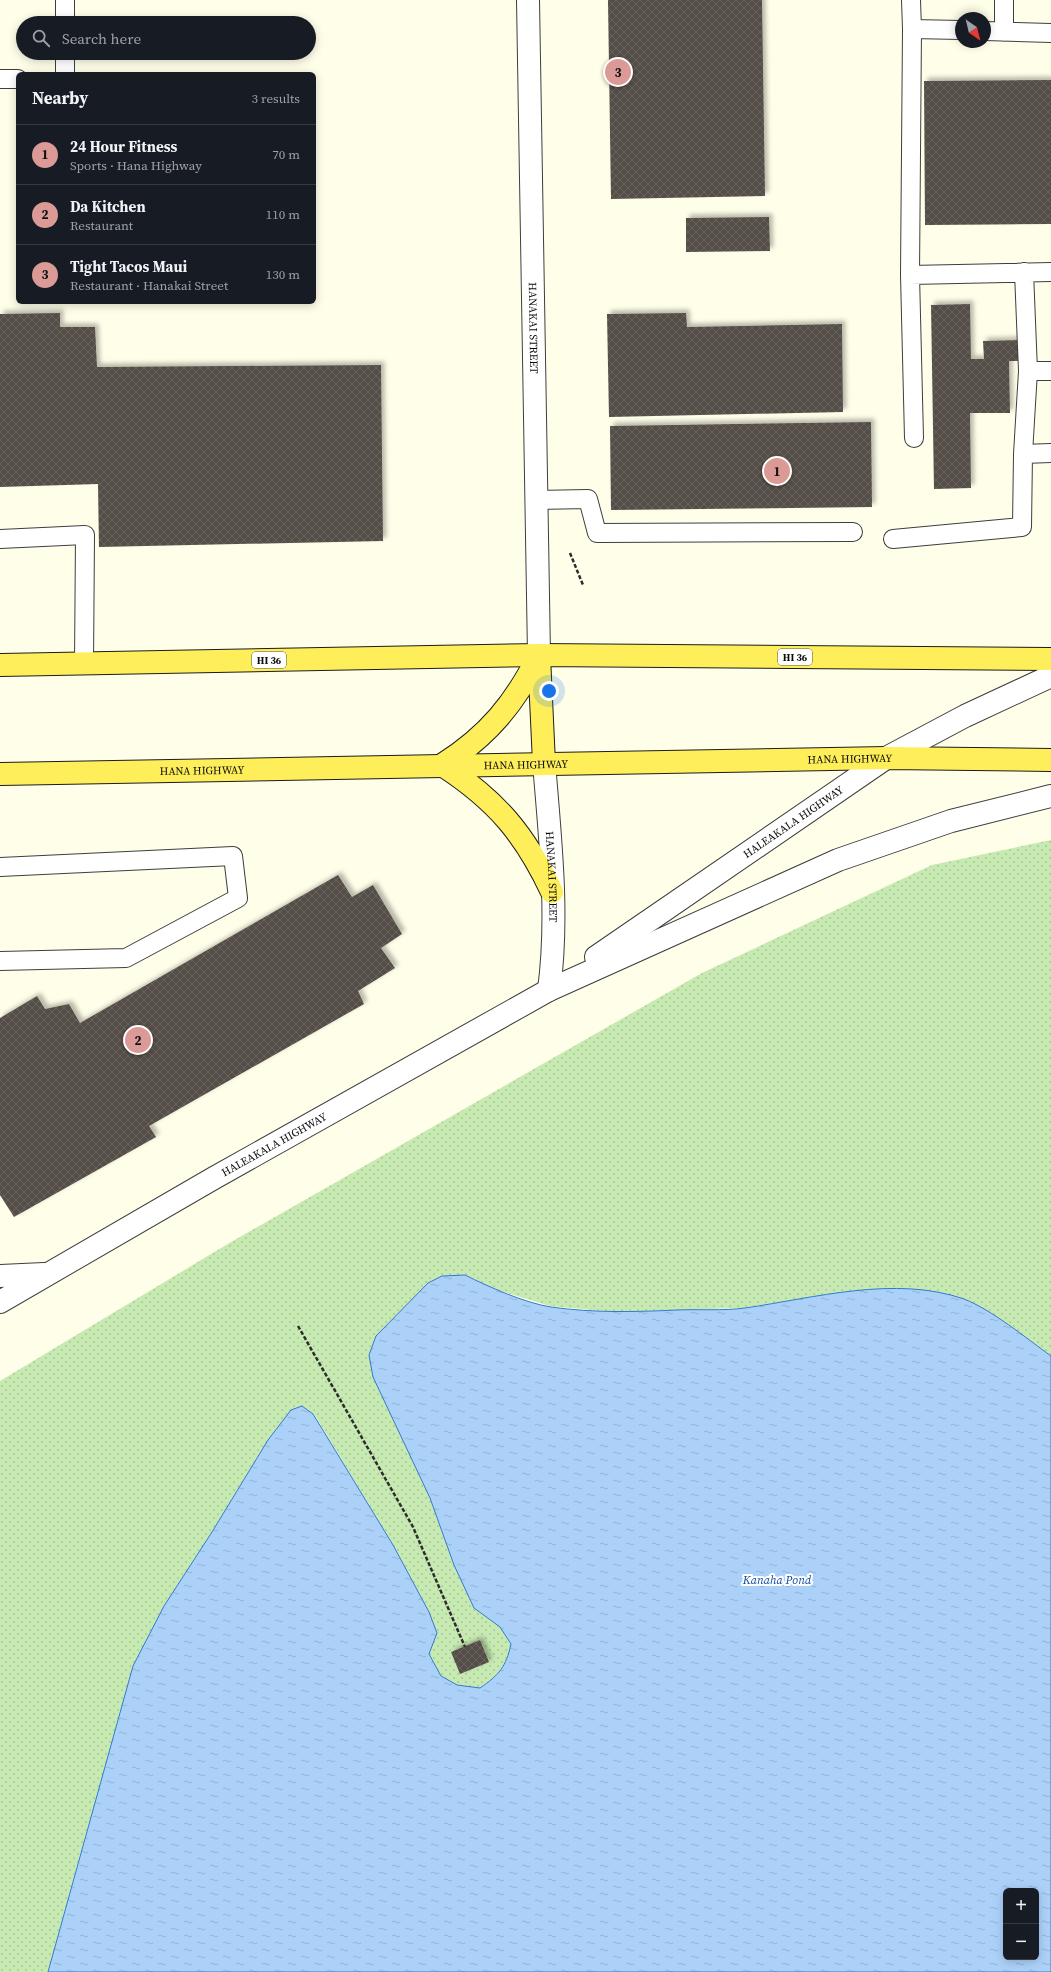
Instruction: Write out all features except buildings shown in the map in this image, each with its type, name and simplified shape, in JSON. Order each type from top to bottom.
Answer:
[{"type":"main road","name":"HI 36","points":[[0,665],[539,655],[1051,659]]},
{"type":"main road","points":[[539,655],[544,763]]},
{"type":"main road","points":[[539,655],[528,678],[500,718],[463,752],[442,765],[466,781],[509,820],[537,861],[552,892]]},
{"type":"main road","name":"HANA HIGHWAY","points":[[0,774],[886,758],[1051,760]]},
{"type":"street","name":"HANAKAI STREET","points":[[528,0],[539,655]]},
{"type":"street","name":"HALEAKALA HIGHWAY","points":[[549,990],[886,758],[965,716],[1051,676]]},
{"type":"street","name":"HANAKAI STREET","points":[[544,763],[554,941],[549,990]]},
{"type":"street","name":"HALEAKALA HIGHWAY","points":[[0,1302],[214,1178],[549,990],[838,860],[951,821],[1051,796]]},
{"type":"street","points":[[0,1276],[47,1274]]},
{"type":"lane","points":[[65,0],[65,16]]},
{"type":"lane","points":[[912,0],[910,274],[914,438]]},
{"type":"lane","points":[[1004,0],[1004,32]]},
{"type":"lane","points":[[912,29],[955,30]]},
{"type":"lane","points":[[991,31],[1051,33]]},
{"type":"lane","points":[[65,60],[65,72]]},
{"type":"lane","points":[[0,79],[16,79]]},
{"type":"lane","points":[[893,539],[1022,527],[1028,371],[1024,272]]},
{"type":"lane","points":[[910,274],[1051,272]]},
{"type":"lane","points":[[1028,371],[1051,371]]},
{"type":"lane","points":[[1024,454],[1051,453]]},
{"type":"lane","points":[[536,500],[588,499],[597,533],[853,532]]},
{"type":"lane","points":[[0,539],[85,535],[84,664]]},
{"type":"lane","points":[[0,867],[233,856],[238,898],[126,958],[0,961]]},
{"type":"path","points":[[570,553],[582,585]]},
{"type":"path","points":[[298,1326],[413,1527],[465,1647]]},
{"type":"green space","points":[[1051,840],[1051,1356],[1003,1321],[964,1300],[896,1288],[839,1293],[742,1308],[613,1312],[550,1306],[488,1287],[465,1275],[428,1283],[410,1303],[430,1498],[454,1565],[474,1608],[500,1627],[511,1644],[501,1670],[480,1688],[457,1685],[441,1676],[429,1654],[429,1612],[393,1545],[314,1414],[268,1440],[212,1532],[164,1606],[87,1830],[48,1972],[0,1972],[0,1381],[226,1245],[702,973],[932,865]]},
{"type":"water","name":"Kanaha Pond","points":[[465,1275],[507,1294],[541,1305],[567,1309],[630,1312],[737,1309],[826,1294],[883,1289],[910,1289],[938,1292],[964,1299],[986,1310],[1051,1356],[1051,1972],[48,1972],[133,1666],[164,1606],[212,1532],[268,1440],[291,1410],[302,1406],[313,1414],[393,1545],[429,1612],[437,1633],[429,1654],[441,1676],[457,1685],[480,1688],[492,1679],[504,1665],[511,1644],[500,1627],[474,1608],[454,1565],[430,1498],[373,1377],[369,1355],[376,1336],[428,1283],[442,1276]]},
{"type":"place","name":"Tight Tacos Maui","points":[[618,72]]},
{"type":"place","name":"24 Hour Fitness","points":[[777,471]]},
{"type":"place","name":"Da Kitchen","points":[[138,1040]]}]
